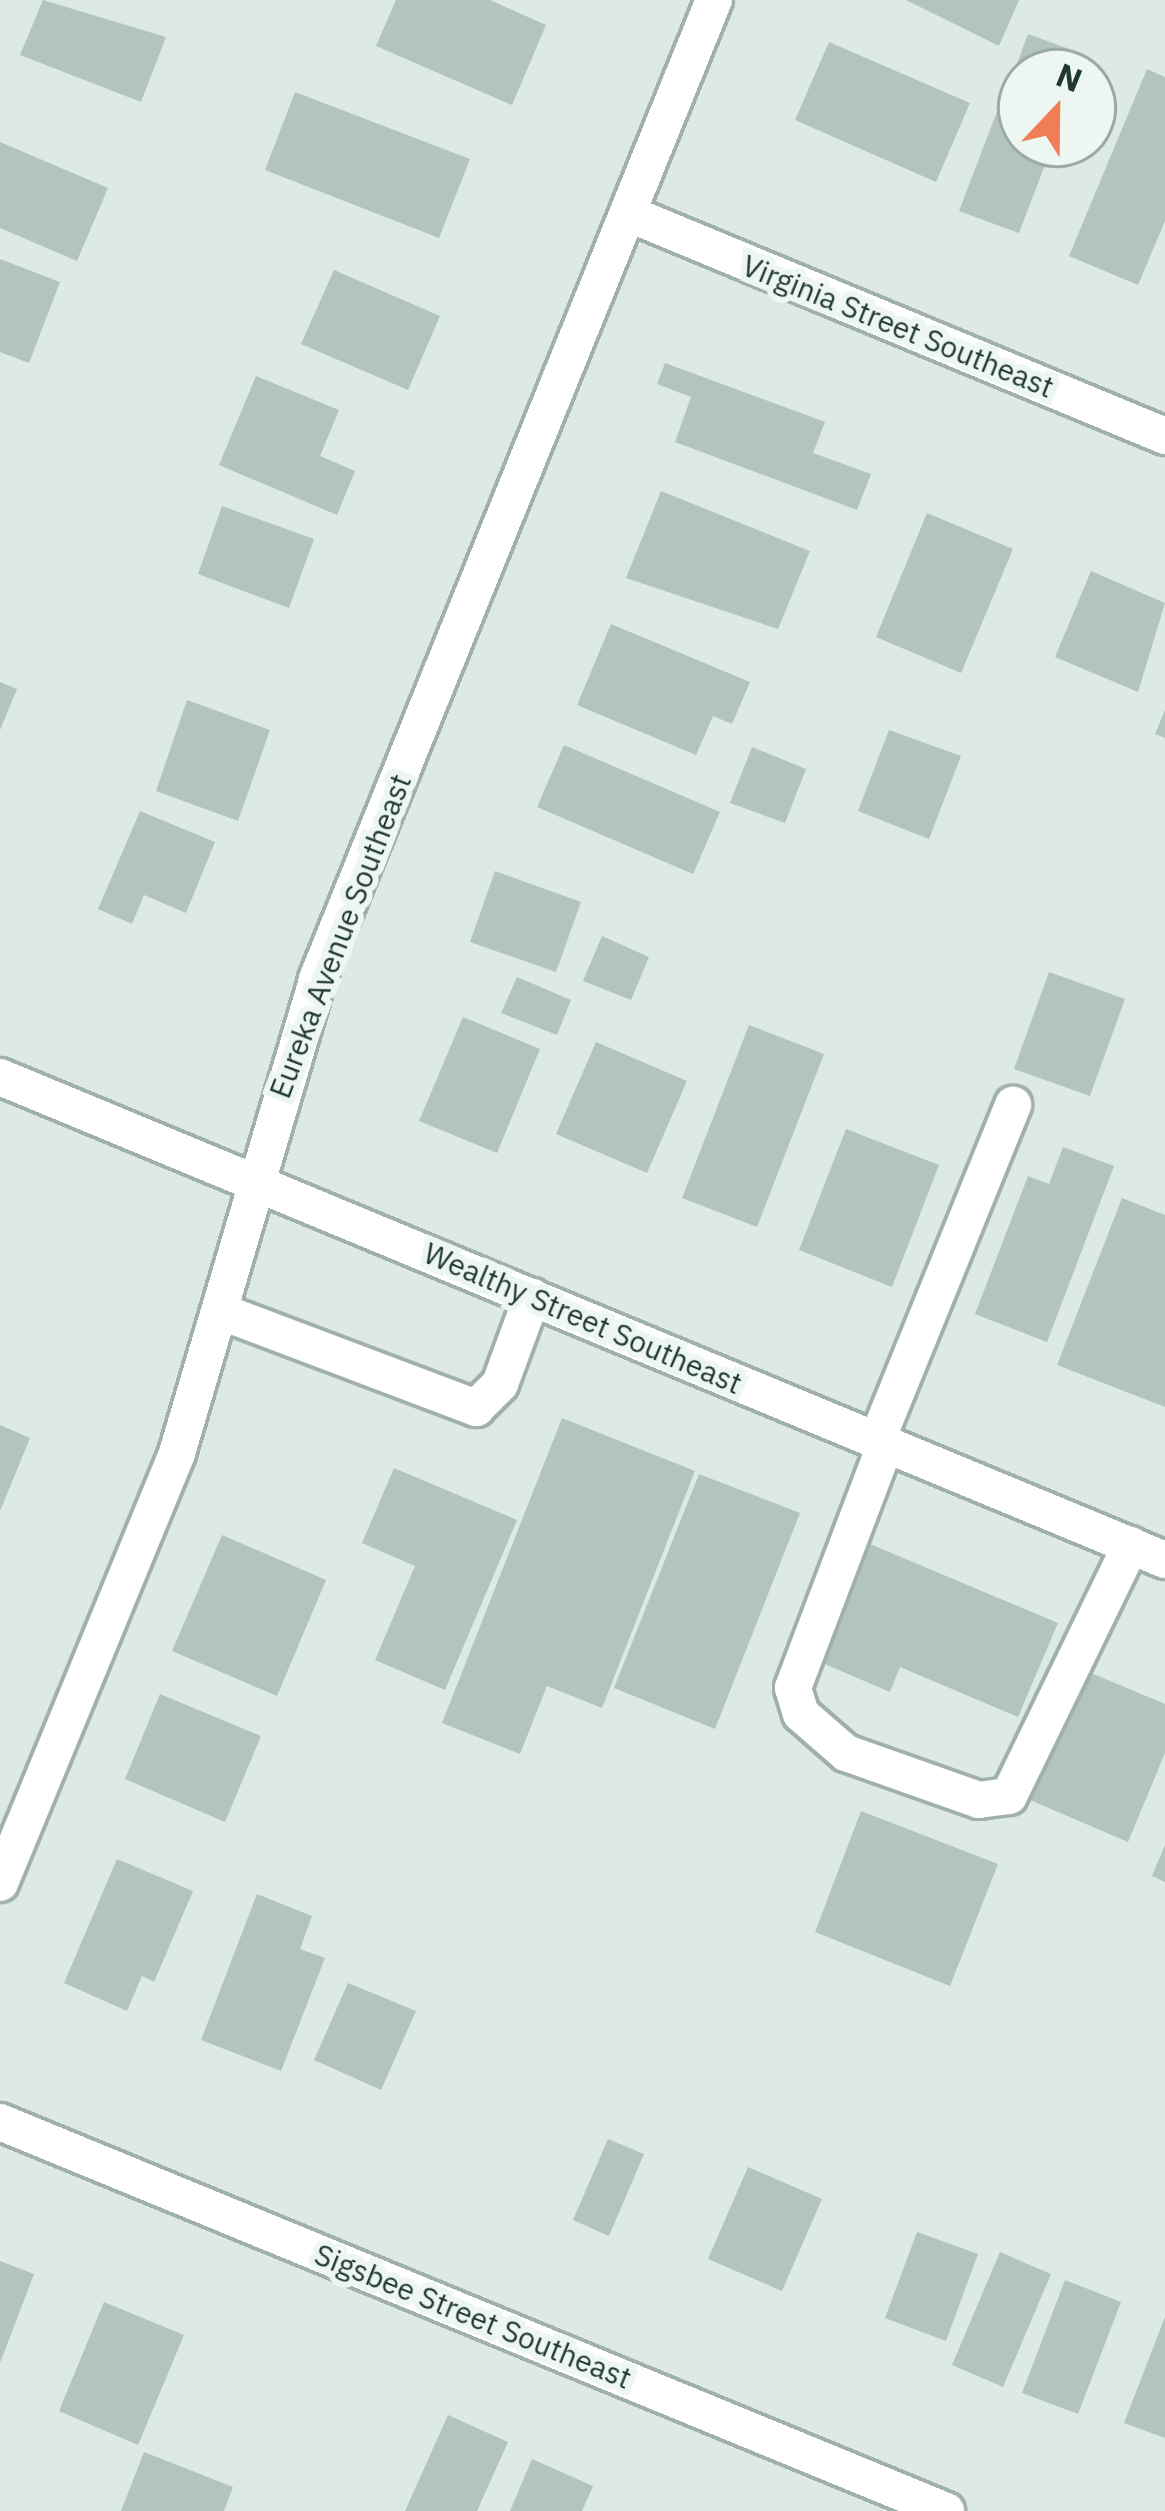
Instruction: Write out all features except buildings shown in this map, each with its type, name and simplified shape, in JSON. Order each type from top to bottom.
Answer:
[{"type":"street","name":"Eureka Avenue Southeast","points":[[0,1883],[177,1453],[222,1312],[250,1179],[317,979],[632,215],[714,0]]},
{"type":"street","name":"Virginia Street Southeast","points":[[632,215],[1165,436]]},
{"type":"street","name":"Wealthy Street Southeast","points":[[0,1077],[1165,1560]]},
{"type":"street","points":[[1012,1105],[881,1442],[793,1688],[801,1714],[846,1753],[979,1800],[1010,1796],[1131,1546]]},
{"type":"street","points":[[222,1312],[476,1408],[500,1384],[532,1297]]},
{"type":"street","name":"Sigsbee Street Southeast","points":[[0,2122],[946,2511]]}]
